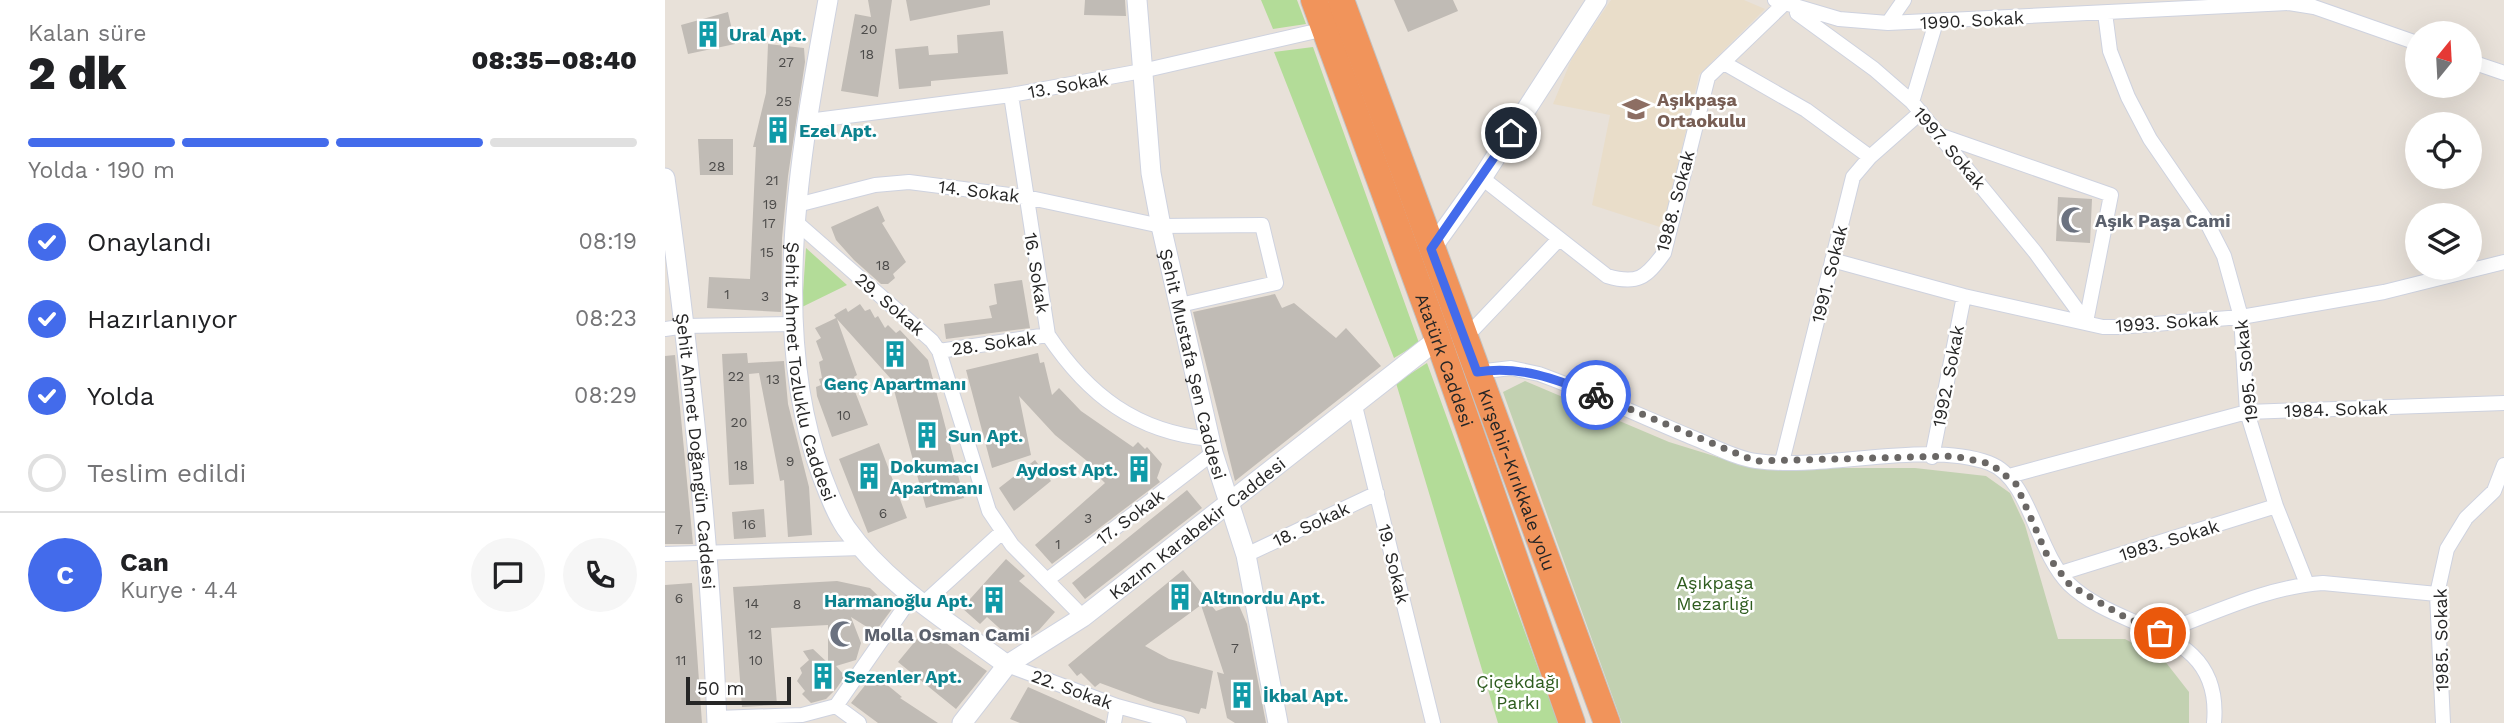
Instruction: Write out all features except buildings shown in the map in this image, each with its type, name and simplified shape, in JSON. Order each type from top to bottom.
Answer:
[{"type":"highway","name":"Atatürk Caddesi","points":[[1314,0],[1451,339],[1572,723]]},
{"type":"highway","name":"Kırşehir-Kırıkkale yolu","points":[[1341,0],[1431,249],[1451,339],[1477,372],[1607,723]]},
{"type":"street","name":"Şehit Ahmet Tozluklu Caddesi","points":[[828,0],[808,121],[793,272],[795,324],[804,411],[813,451],[835,508],[862,548],[919,599],[1007,665]]},
{"type":"street","name":"Şehit Mustafa Şen Caddesi","points":[[1137,0],[1151,173],[1161,226],[1212,446],[1246,555],[1278,723]]},
{"type":"street","points":[[1431,249],[1482,178],[1597,0]]},
{"type":"street","points":[[1888,23],[1904,0]]},
{"type":"street","name":"1988. Sokak","points":[[1482,178],[1607,276],[1615,279],[1640,279],[1664,253],[1708,77],[1783,1]]},
{"type":"street","name":"1990. Sokak","points":[[1783,1],[1839,19],[1888,23],[2289,2],[2314,7],[2405,39]]},
{"type":"street","name":"1997. Sokak","points":[[1783,1],[1874,69],[1917,107],[2035,252],[2085,322]]},
{"type":"street","name":"1995. Sokak","points":[[2105,13],[2110,51],[2119,79],[2150,139],[2205,219],[2224,256],[2241,317],[2247,412],[2276,506],[2307,584]]},
{"type":"street","points":[[1917,107],[1936,22]]},
{"type":"street","name":"13. Sokak","points":[[808,121],[1011,95],[1142,71],[1325,29]]},
{"type":"street","points":[[1724,62],[1806,110],[1870,157]]},
{"type":"street","points":[[2482,65],[2504,73]]},
{"type":"street","name":"16. Sokak","points":[[1011,95],[1048,335],[1076,373],[1105,400],[1128,415],[1212,446]]},
{"type":"street","name":"1991. Sokak","points":[[1782,462],[1853,177],[1917,107]]},
{"type":"street","points":[[1941,135],[2111,195],[2085,322]]},
{"type":"street","name":"Şehit Ahmet Doğangün Caddesi","points":[[665,178],[686,326],[709,552],[717,720]]},
{"type":"street","name":"14. Sokak","points":[[797,213],[875,185],[909,182],[1026,197],[1161,226],[1262,225],[1276,284],[1179,305]]},
{"type":"street","name":"29. Sokak","points":[[797,213],[932,341],[939,351],[989,511],[1002,532],[1083,617]]},
{"type":"street","points":[[1451,339],[1559,239]]},
{"type":"street","name":"1993. Sokak","points":[[1832,260],[1963,296],[2118,327],[2241,317],[2384,292],[2504,262]]},
{"type":"street","name":"1992. Sokak","points":[[1932,457],[1963,296]]},
{"type":"street","points":[[665,329],[686,326],[795,324]]},
{"type":"street","name":"28. Sokak","points":[[939,351],[1048,335]]},
{"type":"street","name":"Kazım Karabekir Caddesi","points":[[962,723],[1007,665],[1083,617],[1355,406],[1451,339]]},
{"type":"street","points":[[1477,372],[1511,368],[1539,374],[1755,461],[1932,457],[1969,458],[1991,464],[2009,476],[2026,504],[2047,555],[2070,585],[2187,650],[2208,675],[2217,698],[2214,723]]},
{"type":"street","name":"1984. Sokak","points":[[2009,476],[2247,412],[2504,404]]},
{"type":"street","name":"19. Sokak","points":[[1355,406],[1433,723]]},
{"type":"street","name":"17. Sokak","points":[[1047,580],[1212,446]]},
{"type":"street","name":"1985. Sokak","points":[[2443,723],[2437,594],[2447,549],[2466,518],[2499,490],[2504,465]]},
{"type":"street","name":"18. Sokak","points":[[1246,555],[1377,493]]},
{"type":"street","name":"1983. Sokak","points":[[2061,573],[2276,506]]},
{"type":"street","points":[[717,720],[803,715],[836,706],[919,599],[1002,532]]},
{"type":"street","points":[[665,554],[862,548]]},
{"type":"street","points":[[2160,633],[2253,596],[2307,584],[2323,583],[2437,594]]},
{"type":"street","name":"22. Sokak","points":[[1007,665],[1117,706],[1179,723]]},
{"type":"street","points":[[836,706],[859,723]]},
{"type":"street","points":[[1114,723],[1117,706]]},
{"type":"shaded area","name":"Aşıkpaşa Ortaokulu","points":[[1611,0],[1744,0],[1765,9],[1699,75],[1663,228],[1592,205],[1610,115],[1553,104],[1572,58]]},
{"type":"green space","points":[[1261,0],[1297,0],[1306,24],[1273,29]]},
{"type":"green space","points":[[1313,47],[1419,343],[1394,358],[1274,52]]},
{"type":"green space","points":[[806,248],[847,285],[802,307]]},
{"type":"green space","name":"Çiçekdağı Parkı","points":[[1427,363],[1558,723],[1498,723],[1396,383]]},
{"type":"green space","name":"Aşıkpaşa Mezarlığı","points":[[1525,381],[1669,442],[1753,468],[1915,468],[1986,476],[2010,493],[2025,525],[2058,639],[2125,639],[2164,660],[2189,692],[2189,723],[1622,723],[1503,392]]},
{"type":"way so far","points":[[1596,395],[1662,425],[1755,461],[1954,456],[1991,464],[2016,484],[2047,555],[2070,585],[2121,615],[2160,633]]},
{"type":"place","name":"Ural Apt.","points":[[708,34]]},
{"type":"place","name":"Aşıkpaşa Ortaokulu","points":[[1636,109]]},
{"type":"place","name":"Ezel Apt.","points":[[778,130]]},
{"type":"place","name":"Aşık Paşa Cami","points":[[2074,220]]},
{"type":"place","name":"Genç Apartmanı","points":[[895,354]]},
{"type":"place","name":"Sun Apt.","points":[[927,435]]},
{"type":"place","name":"Aydost Apt.","points":[[1139,469]]},
{"type":"place","name":"Dokumacı Apartmanı","points":[[869,476]]},
{"type":"place","name":"Altınordu Apt.","points":[[1180,597]]},
{"type":"place","name":"Harmanoğlu Apt.","points":[[994,600]]},
{"type":"place","name":"Molla Osman Cami","points":[[843,634]]},
{"type":"place","name":"Sezenler Apt.","points":[[823,676]]},
{"type":"place","name":"İkbal Apt.","points":[[1242,695]]},
{"type":"route","points":[[1511,133],[1431,249],[1477,372],[1511,368],[1539,374],[1596,395]]}]
